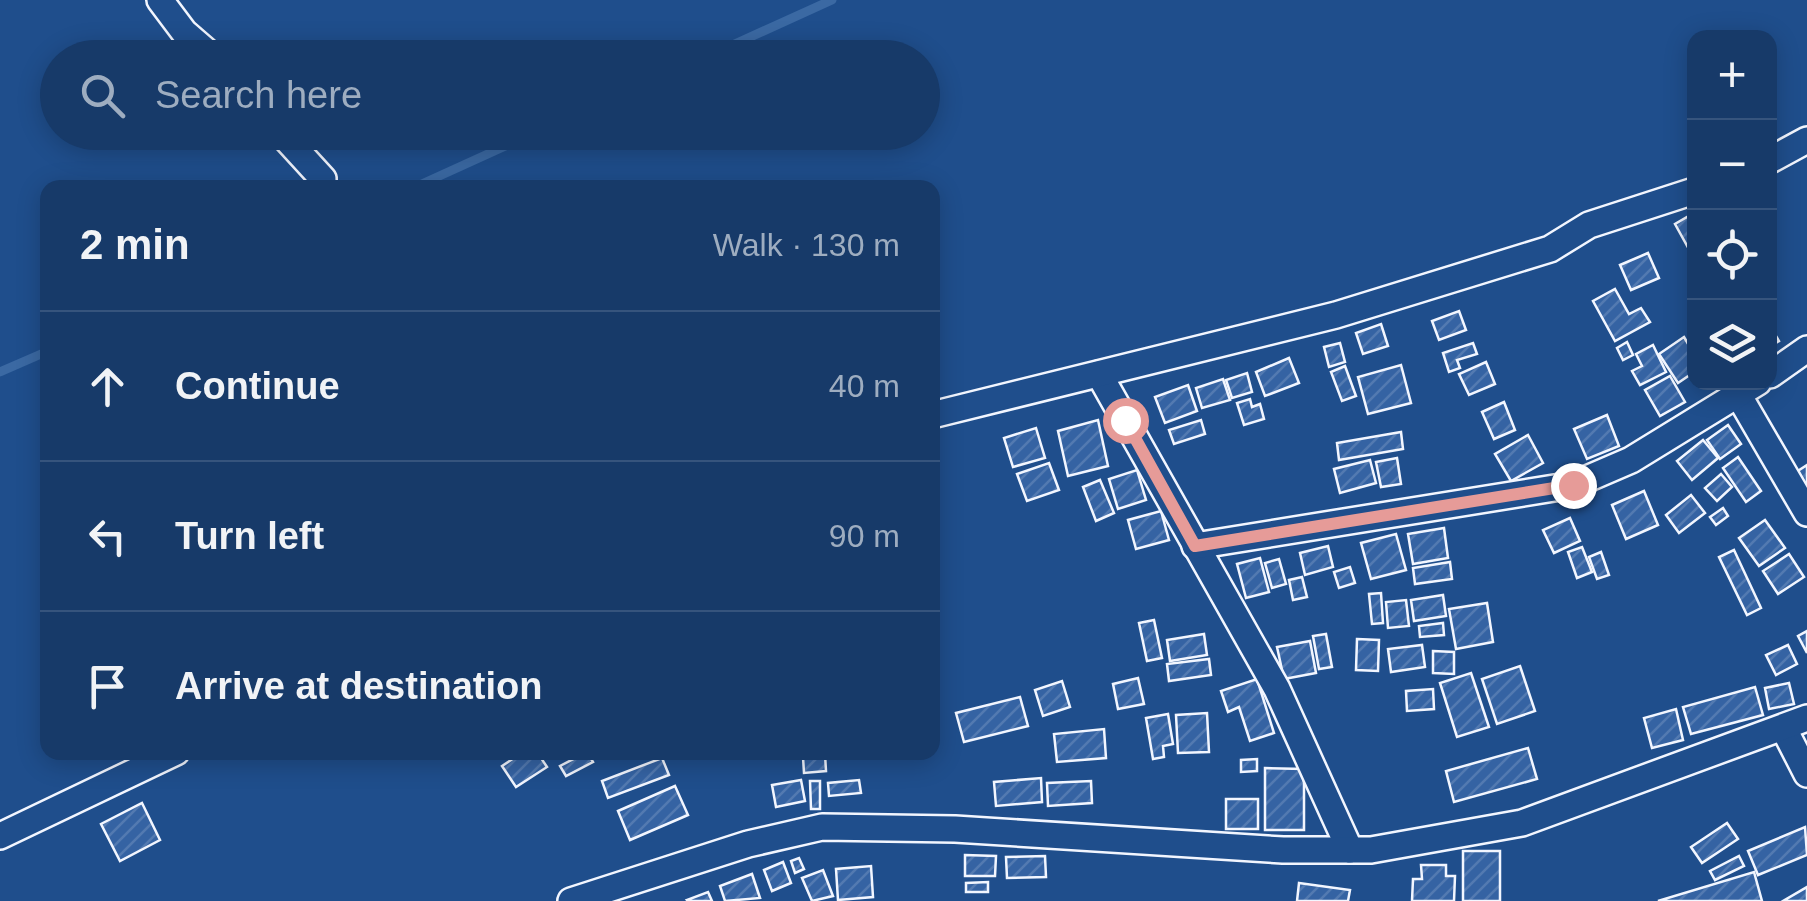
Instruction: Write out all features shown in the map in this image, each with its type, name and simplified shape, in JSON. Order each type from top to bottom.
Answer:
[{"type":"street","points":[[160,0],[193,40]]},
{"type":"street","points":[[1777,156],[1807,140]]},
{"type":"street","points":[[296,150],[323,179]]},
{"type":"street","points":[[940,413],[1336,315],[1550,248],[1589,224],[1687,193]]},
{"type":"street","points":[[1777,370],[1807,349]]},
{"type":"street","points":[[1099,374],[1277,690],[1350,850]]},
{"type":"street","points":[[1195,546],[1573,485],[1631,460],[1747,390]]},
{"type":"street","points":[[1749,390],[1807,513]]},
{"type":"street","points":[[571,901],[748,844],[822,827],[956,829],[1371,850],[1522,823],[1796,724],[1807,774]]},
{"type":"street","points":[[0,836],[159,760]]},
{"type":"building","points":[[1687,217],[1687,246],[1675,224]]},
{"type":"building","points":[[1648,253],[1659,278],[1631,290],[1620,265]]},
{"type":"building","points":[[1615,289],[1629,314],[1641,308],[1650,322],[1615,341],[1593,301]]},
{"type":"building","points":[[1459,311],[1466,330],[1439,340],[1432,321]]},
{"type":"building","points":[[1381,324],[1388,346],[1363,354],[1356,333]]},
{"type":"building","points":[[1684,337],[1687,377],[1678,383],[1659,354]]},
{"type":"building","points":[[1627,342],[1633,355],[1623,360],[1617,348]]},
{"type":"building","points":[[1340,343],[1345,362],[1329,367],[1324,347]]},
{"type":"building","points":[[1473,343],[1477,354],[1457,360],[1460,368],[1449,372],[1443,353]]},
{"type":"building","points":[[1653,345],[1666,372],[1640,385],[1632,371],[1642,366],[1636,354]]},
{"type":"building","points":[[1289,358],[1299,383],[1265,396],[1256,372]]},
{"type":"building","points":[[1486,362],[1495,384],[1469,395],[1459,374]]},
{"type":"building","points":[[1401,365],[1411,403],[1368,414],[1358,377]]},
{"type":"building","points":[[1345,366],[1356,396],[1342,401],[1331,372]]},
{"type":"building","points":[[1247,373],[1252,392],[1232,398],[1226,380]]},
{"type":"building","points":[[1670,376],[1685,402],[1660,416],[1645,390]]},
{"type":"building","points":[[1223,379],[1230,400],[1202,408],[1196,388]]},
{"type":"building","points":[[1188,385],[1197,411],[1165,423],[1155,397]]},
{"type":"building","points":[[1250,399],[1252,407],[1260,404],[1264,419],[1244,425],[1237,403]]},
{"type":"building","points":[[1504,402],[1515,430],[1494,439],[1482,412]]},
{"type":"building","points":[[1607,415],[1619,446],[1587,459],[1574,429]]},
{"type":"building","points":[[1098,420],[1108,466],[1068,476],[1058,431]]},
{"type":"building","points":[[1201,420],[1205,434],[1174,444],[1169,430]]},
{"type":"building","points":[[1728,425],[1741,444],[1720,459],[1707,440]]},
{"type":"building","points":[[1036,428],[1045,458],[1013,467],[1004,438]]},
{"type":"building","points":[[1401,432],[1403,449],[1339,460],[1337,443]]},
{"type":"building","points":[[1528,435],[1543,463],[1511,481],[1495,454]]},
{"type":"building","points":[[1703,440],[1718,458],[1692,480],[1677,461]]},
{"type":"building","points":[[1738,457],[1761,491],[1746,502],[1723,468]]},
{"type":"building","points":[[1397,458],[1401,484],[1381,487],[1376,462]]},
{"type":"building","points":[[1370,460],[1376,483],[1340,493],[1334,469]]},
{"type":"building","points":[[1049,463],[1059,490],[1027,501],[1017,474]]},
{"type":"building","points":[[1807,465],[1807,495],[1793,474]]},
{"type":"building","points":[[1137,470],[1146,500],[1118,509],[1109,479]]},
{"type":"building","points":[[1721,474],[1732,487],[1717,501],[1705,488]]},
{"type":"building","points":[[1100,480],[1114,513],[1096,521],[1083,487]]},
{"type":"building","points":[[1644,491],[1658,525],[1626,539],[1612,505]]},
{"type":"building","points":[[1691,495],[1705,513],[1679,533],[1666,515]]},
{"type":"building","points":[[1723,508],[1728,516],[1716,525],[1710,517]]},
{"type":"building","points":[[1161,511],[1169,540],[1136,549],[1128,520]]},
{"type":"building","points":[[1570,518],[1580,541],[1554,553],[1543,530]]},
{"type":"building","points":[[1765,520],[1785,548],[1759,566],[1739,538]]},
{"type":"building","points":[[1444,528],[1448,558],[1413,564],[1408,534]]},
{"type":"building","points":[[1396,534],[1406,570],[1371,579],[1361,543]]},
{"type":"building","points":[[1328,546],[1333,567],[1305,575],[1300,553]]},
{"type":"building","points":[[1582,547],[1592,572],[1577,578],[1568,552]]},
{"type":"building","points":[[1734,550],[1761,608],[1747,615],[1719,557]]},
{"type":"building","points":[[1601,552],[1609,575],[1597,579],[1589,557]]},
{"type":"building","points":[[1789,554],[1804,577],[1778,594],[1763,571]]},
{"type":"building","points":[[1260,558],[1269,592],[1246,598],[1237,564]]},
{"type":"building","points":[[1279,559],[1286,584],[1272,588],[1265,563]]},
{"type":"building","points":[[1450,562],[1452,579],[1415,584],[1413,568]]},
{"type":"building","points":[[1350,567],[1355,583],[1339,588],[1334,572]]},
{"type":"building","points":[[1302,577],[1307,597],[1293,600],[1289,580]]},
{"type":"building","points":[[1381,593],[1383,623],[1372,624],[1369,594]]},
{"type":"building","points":[[1443,595],[1446,616],[1414,621],[1411,600]]},
{"type":"building","points":[[1406,600],[1409,626],[1388,628],[1386,602]]},
{"type":"building","points":[[1487,603],[1493,642],[1456,649],[1449,609]]},
{"type":"building","points":[[1154,620],[1162,658],[1147,661],[1139,623]]},
{"type":"building","points":[[1443,623],[1444,635],[1420,637],[1419,626]]},
{"type":"building","points":[[1807,631],[1807,653],[1798,636]]},
{"type":"building","points":[[1204,634],[1207,655],[1170,661],[1167,640]]},
{"type":"building","points":[[1326,634],[1332,667],[1319,669],[1313,636]]},
{"type":"building","points":[[1357,639],[1379,640],[1378,671],[1356,670]]},
{"type":"building","points":[[1310,641],[1316,673],[1284,679],[1277,647]]},
{"type":"building","points":[[1422,645],[1425,667],[1391,672],[1388,649]]},
{"type":"building","points":[[1788,645],[1797,664],[1776,675],[1766,655]]},
{"type":"building","points":[[1433,651],[1454,652],[1454,674],[1433,673]]},
{"type":"building","points":[[1209,659],[1211,675],[1169,681],[1167,664]]},
{"type":"building","points":[[1520,666],[1535,711],[1497,724],[1482,679]]},
{"type":"building","points":[[1471,673],[1489,727],[1457,737],[1440,683]]},
{"type":"building","points":[[1138,678],[1144,704],[1118,709],[1113,684]]},
{"type":"building","points":[[1257,679],[1274,733],[1250,741],[1239,707],[1228,712],[1221,691]]},
{"type":"building","points":[[1062,681],[1070,707],[1043,716],[1035,690]]},
{"type":"building","points":[[1789,683],[1794,704],[1769,709],[1765,688]]},
{"type":"building","points":[[1755,687],[1763,715],[1691,734],[1683,707]]},
{"type":"building","points":[[1433,689],[1434,709],[1407,711],[1406,691]]},
{"type":"building","points":[[1020,697],[1028,726],[964,742],[956,713]]},
{"type":"building","points":[[1676,709],[1683,740],[1652,748],[1644,718]]},
{"type":"building","points":[[1207,713],[1209,752],[1178,753],[1176,715]]},
{"type":"building","points":[[1168,714],[1173,744],[1163,746],[1164,757],[1153,759],[1146,718]]},
{"type":"building","points":[[1104,729],[1106,758],[1057,762],[1054,734]]},
{"type":"building","points":[[1528,748],[1537,779],[1454,802],[1446,771]]},
{"type":"building","points":[[1257,759],[1257,771],[1241,772],[1241,760]]},
{"type":"building","points":[[511,760],[542,760],[547,767],[516,787],[502,766]]},
{"type":"building","points":[[572,760],[593,762],[566,776],[560,766]]},
{"type":"building","points":[[657,760],[663,760],[669,775],[608,798],[602,781]]},
{"type":"building","points":[[803,760],[825,760],[826,771],[804,773]]},
{"type":"building","points":[[1265,768],[1304,769],[1304,830],[1265,830]]},
{"type":"building","points":[[1041,778],[1042,802],[996,806],[994,782]]},
{"type":"building","points":[[801,780],[805,801],[776,807],[772,785]]},
{"type":"building","points":[[859,780],[861,793],[829,796],[828,783]]},
{"type":"building","points":[[810,781],[820,781],[820,809],[811,809]]},
{"type":"building","points":[[1091,781],[1092,803],[1048,806],[1047,783]]},
{"type":"building","points":[[675,786],[688,815],[630,840],[618,811]]},
{"type":"building","points":[[1226,799],[1258,799],[1258,829],[1226,829]]},
{"type":"building","points":[[142,803],[160,840],[120,861],[101,824]]},
{"type":"building","points":[[1727,823],[1738,839],[1702,863],[1691,847]]},
{"type":"building","points":[[1805,827],[1807,855],[1758,875],[1748,851]]},
{"type":"building","points":[[1463,851],[1500,851],[1500,901],[1463,901]]},
{"type":"building","points":[[965,855],[996,856],[995,876],[965,876]]},
{"type":"building","points":[[1045,856],[1046,877],[1007,878],[1006,857]]},
{"type":"building","points":[[1739,856],[1744,866],[1715,880],[1710,871]]},
{"type":"building","points":[[799,858],[804,869],[795,873],[791,861]]},
{"type":"building","points":[[783,862],[791,883],[772,891],[764,870]]},
{"type":"building","points":[[1421,865],[1446,865],[1446,876],[1455,876],[1454,901],[1412,901],[1413,879],[1422,879]]},
{"type":"building","points":[[871,866],[873,897],[838,900],[836,869]]},
{"type":"building","points":[[823,870],[833,896],[812,901],[802,878]]},
{"type":"building","points":[[1754,872],[1762,901],[1658,901]]},
{"type":"building","points":[[752,874],[760,898],[725,901],[720,886]]},
{"type":"building","points":[[988,882],[988,892],[966,892],[966,883]]},
{"type":"building","points":[[1299,883],[1350,890],[1348,901],[1297,901]]},
{"type":"building","points":[[1807,887],[1807,901],[1783,901]]},
{"type":"building","points":[[708,892],[712,901],[687,900]]},
{"type":"waterway","points":[[744,40],[832,0]]},
{"type":"waterway","points":[[431,180],[496,150]]},
{"type":"waterway","points":[[0,372],[40,354]]},
{"type":"route","points":[[1125,420],[1195,546],[1573,485]]}]
